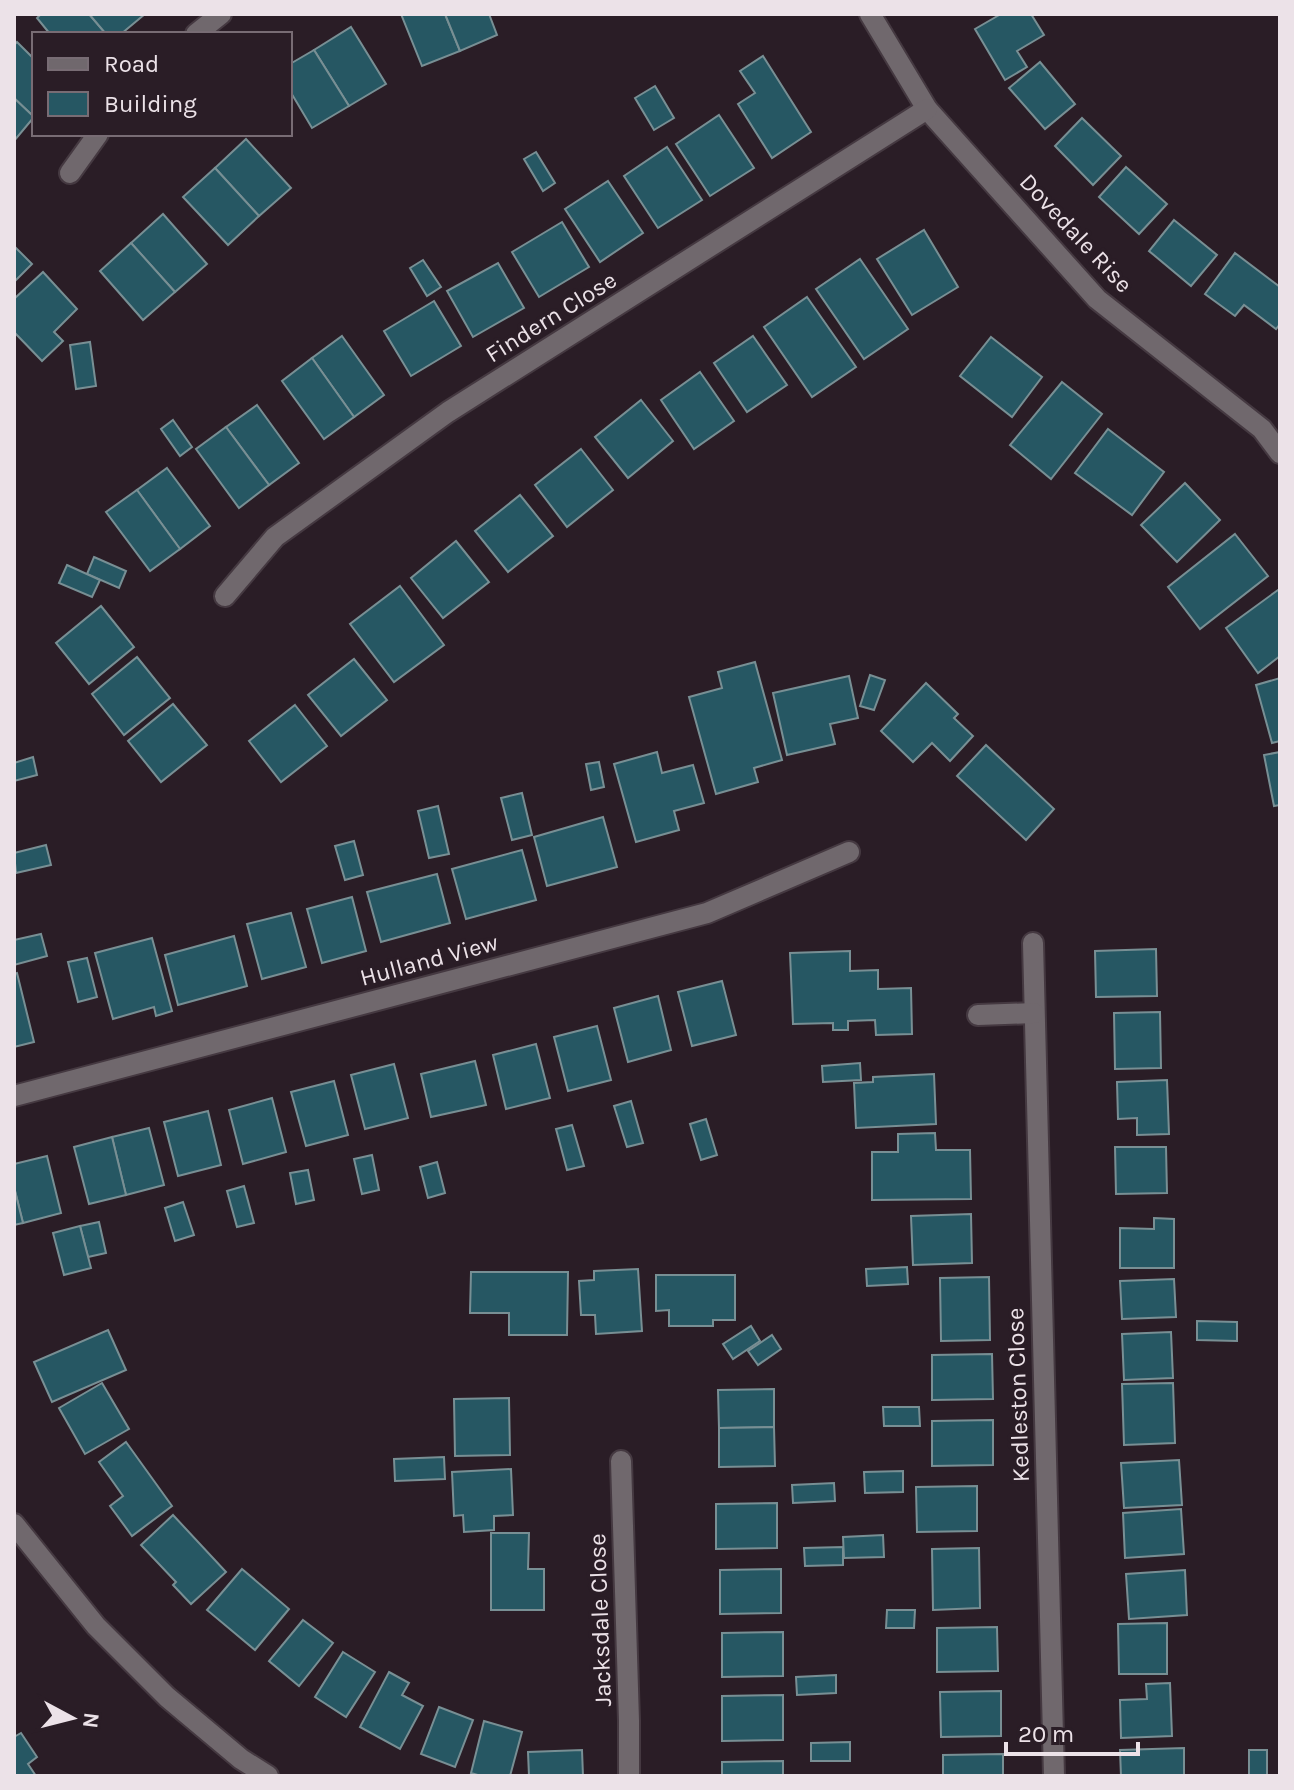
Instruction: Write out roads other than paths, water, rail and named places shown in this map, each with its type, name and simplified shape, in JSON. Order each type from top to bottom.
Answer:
[{"type":"street","points":[[198,32],[221,14]]},
{"type":"street","name":"Dovedale Rise","points":[[870,14],[927,109],[1097,299],[1262,429],[1280,453]]},
{"type":"street","name":"Findern Close","points":[[225,596],[275,537],[448,412],[927,109]]},
{"type":"street","points":[[70,173],[97,136]]},
{"type":"street","name":"Hulland View","points":[[14,1096],[707,913],[849,852]]},
{"type":"street","name":"Kedleston Close","points":[[1033,943],[1054,1776]]},
{"type":"street","points":[[978,1015],[1034,1013]]},
{"type":"street","name":"Jacksdale Close","points":[[621,1461],[629,1776]]},
{"type":"street","points":[[14,1524],[96,1626],[126,1657],[167,1697],[241,1759],[268,1776]]}]
